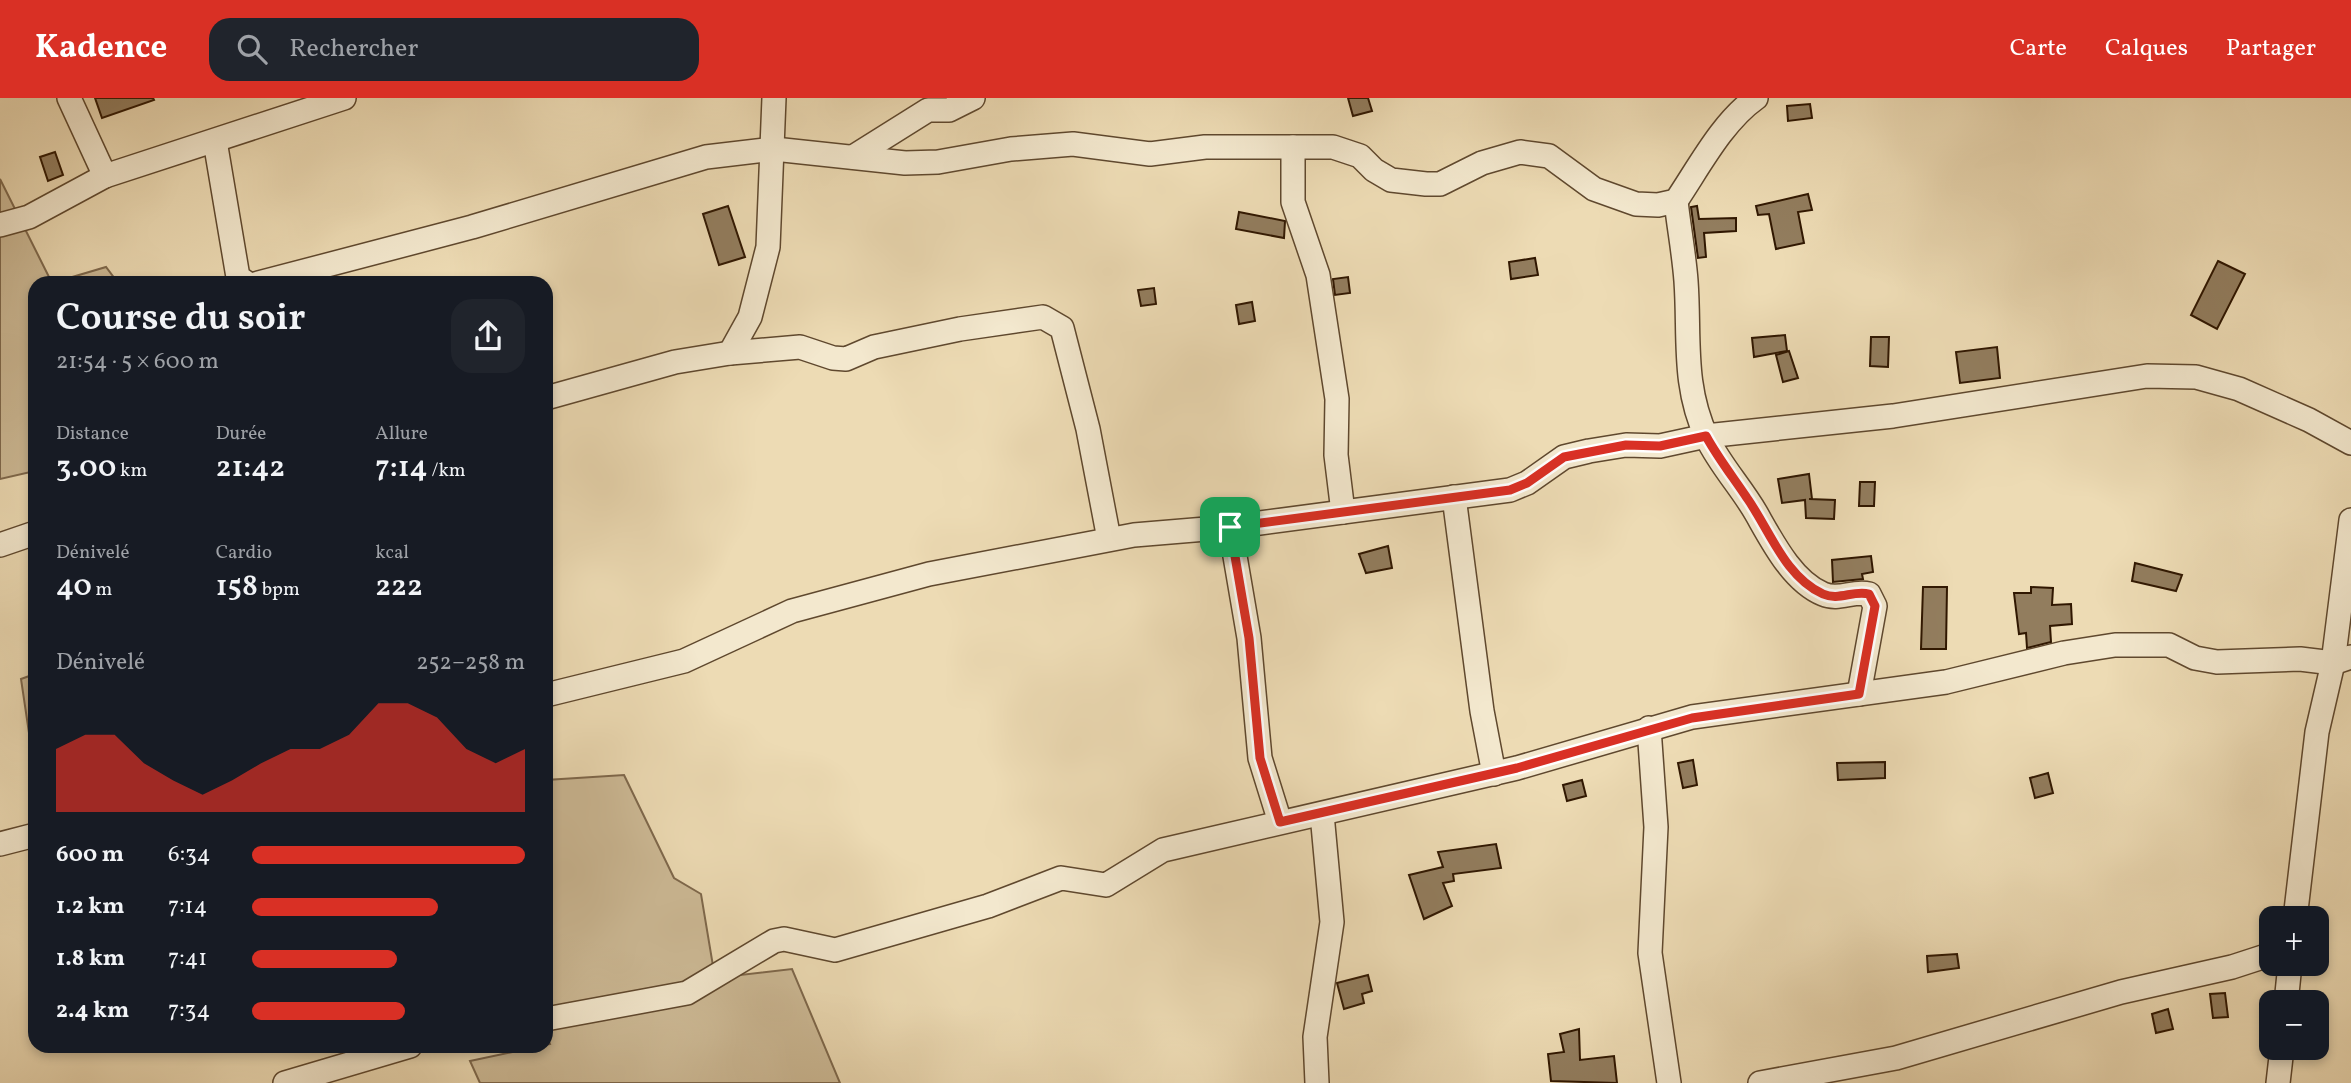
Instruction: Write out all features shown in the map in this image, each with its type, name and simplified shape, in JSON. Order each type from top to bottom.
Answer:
[{"type":"street","points":[[69,98],[105,176]]},
{"type":"street","points":[[0,225],[29,217],[105,176],[344,98]]},
{"type":"street","points":[[730,353],[750,317],[768,247],[774,98]]},
{"type":"street","points":[[853,157],[928,110],[949,110],[973,98]]},
{"type":"street","points":[[286,276],[472,227],[706,157],[774,149],[905,163],[938,162],[1011,149],[1073,144],[1150,154],[1205,147],[1333,147],[1360,156],[1374,170],[1391,180],[1426,184],[1440,184],[1482,163],[1520,152],[1549,156],[1594,189],[1636,204],[1658,205],[1676,201],[1747,100]]},
{"type":"street","points":[[215,141],[238,276]]},
{"type":"street","points":[[1293,148],[1293,202],[1318,275],[1338,399],[1336,454],[1343,512]]},
{"type":"street","points":[[1676,201],[1686,279],[1686,365],[1706,436],[1724,468],[1749,500],[1783,561],[1821,594],[1834,597],[1856,590],[1869,594],[1875,606],[1859,694]]},
{"type":"street","points":[[750,317],[776,349]]},
{"type":"street","points":[[553,396],[675,362],[730,353],[800,347],[833,358],[846,359],[874,347],[960,329],[1043,317],[1062,328],[1109,539]]},
{"type":"street","points":[[553,693],[684,661],[792,611],[929,574],[1109,539],[1230,527],[1510,490],[1527,483],[1564,457],[1626,445],[1660,446],[1706,436],[1893,416],[2147,376],[2196,377],[2239,389],[2309,419],[2351,443]]},
{"type":"street","points":[[1454,497],[1482,710],[1494,774]]},
{"type":"street","points":[[2297,906],[2317,732],[2342,660],[2351,520]]},
{"type":"street","points":[[1230,527],[1249,638],[1260,758],[1280,822]]},
{"type":"street","points":[[0,545],[28,535]]},
{"type":"street","points":[[553,1018],[687,993],[774,941],[785,939],[835,950],[988,906],[1061,878],[1106,885],[1163,850],[1494,774],[1692,718],[1946,682],[2064,653],[2115,645],[2169,645],[2195,658],[2217,662],[2342,660]]},
{"type":"street","points":[[1649,728],[1656,827],[1650,953],[1669,1083]]},
{"type":"street","points":[[1317,1083],[1315,1037],[1332,922],[1322,814]]},
{"type":"street","points":[[0,844],[28,837]]},
{"type":"street","points":[[1760,1083],[1896,1058],[2121,992],[2221,970],[2259,958]]},
{"type":"street","points":[[297,1081],[387,1053]]},
{"type":"street","points":[[2278,1083],[2281,1060]]},
{"type":"shaded area","points":[[0,179],[48,276],[28,276],[28,473],[0,479]]},
{"type":"shaded area","points":[[106,267],[113,276],[76,276]]},
{"type":"shaded area","points":[[28,676],[28,726],[21,679]]},
{"type":"shaded area","points":[[624,775],[674,878],[701,894],[715,978],[792,969],[840,1083],[480,1083],[470,1061],[508,1053],[553,1053],[553,780]]},
{"type":"building","points":[[95,98],[153,98],[154,100],[102,118]]},
{"type":"building","points":[[1348,98],[1368,98],[1372,111],[1353,116]]},
{"type":"building","points":[[1810,104],[1812,118],[1788,121],[1787,106]]},
{"type":"building","points":[[55,152],[63,175],[48,181],[40,157]]},
{"type":"building","points":[[1808,194],[1812,210],[1798,212],[1804,243],[1776,249],[1769,214],[1758,215],[1756,206]]},
{"type":"building","points":[[728,206],[745,257],[719,265],[703,214]]},
{"type":"building","points":[[1697,206],[1699,219],[1736,218],[1736,231],[1704,233],[1706,257],[1698,258],[1691,207]]},
{"type":"building","points":[[1239,212],[1285,221],[1284,238],[1236,229]]},
{"type":"building","points":[[1535,258],[1538,275],[1511,279],[1509,262]]},
{"type":"building","points":[[2218,261],[2245,274],[2217,329],[2191,315]]},
{"type":"building","points":[[1348,277],[1350,293],[1335,295],[1333,279]]},
{"type":"building","points":[[1154,288],[1156,304],[1141,306],[1138,290]]},
{"type":"building","points":[[1252,302],[1255,321],[1239,324],[1236,305]]},
{"type":"building","points":[[1785,335],[1787,351],[1754,357],[1752,338]]},
{"type":"building","points":[[1871,337],[1889,337],[1888,367],[1870,366]]},
{"type":"building","points":[[1997,347],[2000,378],[1960,383],[1956,352]]},
{"type":"building","points":[[1789,351],[1798,378],[1783,382],[1776,355]]},
{"type":"building","points":[[1809,474],[1812,499],[1809,499],[1835,500],[1834,519],[1806,518],[1805,500],[1782,503],[1778,479]]},
{"type":"building","points":[[1860,482],[1875,482],[1874,506],[1859,506]]},
{"type":"building","points":[[1388,546],[1392,568],[1366,573],[1359,554]]},
{"type":"building","points":[[1871,556],[1873,572],[1862,574],[1863,579],[1833,582],[1832,560]]},
{"type":"building","points":[[2135,563],[2182,575],[2176,591],[2132,581]]},
{"type":"building","points":[[1923,587],[1947,587],[1946,649],[1921,649]]},
{"type":"building","points":[[2031,587],[2053,588],[2052,605],[2071,604],[2072,624],[2050,626],[2051,642],[2027,648],[2026,633],[2019,634],[2014,593],[2031,593]]},
{"type":"building","points":[[1693,760],[1697,785],[1683,788],[1678,763]]},
{"type":"building","points":[[1885,762],[1885,778],[1838,780],[1837,763]]},
{"type":"building","points":[[2048,773],[2053,793],[2035,798],[2030,778]]},
{"type":"building","points":[[1582,780],[1586,796],[1567,801],[1563,785]]},
{"type":"building","points":[[1496,844],[1501,868],[1453,874],[1454,881],[1443,883],[1452,906],[1424,919],[1409,875],[1443,867],[1438,852]]},
{"type":"building","points":[[1957,954],[1959,968],[1928,972],[1927,956]]},
{"type":"building","points":[[1368,975],[1372,991],[1362,994],[1364,1003],[1344,1009],[1337,983]]},
{"type":"building","points":[[2225,993],[2228,1017],[2213,1018],[2210,994]]},
{"type":"building","points":[[2168,1009],[2173,1029],[2156,1033],[2152,1014]]},
{"type":"building","points":[[1579,1029],[1580,1060],[1614,1056],[1617,1083],[1551,1081],[1548,1054],[1564,1052],[1560,1034]]},
{"type":"route","points":[[1706,436],[1724,468],[1749,500],[1783,561],[1821,594],[1834,597],[1856,590],[1869,594],[1875,606],[1859,694],[1692,718],[1649,728],[1517,768],[1280,822],[1260,758],[1249,638],[1230,527],[1510,490],[1527,483],[1564,457],[1626,445],[1660,446],[1706,436]]}]
